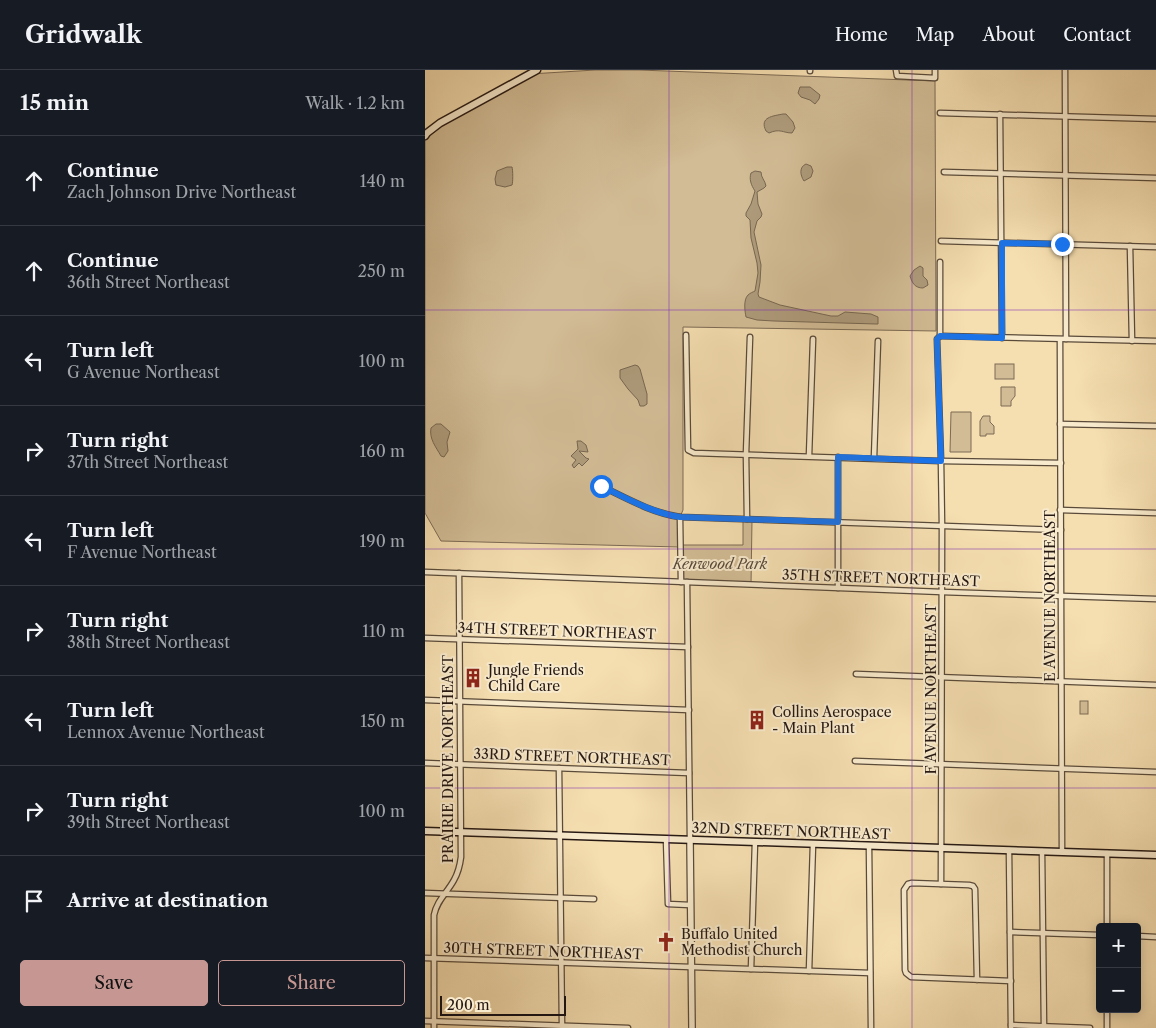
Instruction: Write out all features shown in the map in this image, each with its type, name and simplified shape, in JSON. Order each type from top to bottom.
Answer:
[{"type":"main road","points":[[425,136],[440,124],[529,72],[537,70]]},
{"type":"main road","name":"32ND STREET NORTHEAST","points":[[425,831],[1156,855]]},
{"type":"street","points":[[897,70],[897,76],[935,78],[935,70]]},
{"type":"street","points":[[1065,70],[1066,339]]},
{"type":"street","points":[[940,113],[1156,118]]},
{"type":"street","points":[[1000,114],[1002,338]]},
{"type":"street","points":[[944,172],[1156,178]]},
{"type":"street","points":[[941,241],[1156,247]]},
{"type":"street","points":[[1130,246],[1131,341]]},
{"type":"street","name":"F AVENUE NORTHEAST","points":[[940,262],[940,336],[937,339],[942,526],[941,884]]},
{"type":"street","points":[[686,335],[688,450],[694,453],[1061,463]]},
{"type":"street","points":[[940,336],[1156,341]]},
{"type":"street","points":[[747,519],[746,454],[750,337]]},
{"type":"street","points":[[809,456],[813,339]]},
{"type":"street","name":"E AVENUE NORTHEAST","points":[[1060,340],[1062,852]]},
{"type":"street","points":[[873,458],[878,341]]},
{"type":"street","points":[[1060,424],[1156,426]]},
{"type":"street","points":[[838,457],[838,588]]},
{"type":"street","points":[[601,486],[668,516],[1061,530]]},
{"type":"street","points":[[1061,510],[1156,513]]},
{"type":"street","points":[[680,517],[681,582]]},
{"type":"street","name":"35TH STREET NORTHEAST","points":[[425,572],[1156,599]]},
{"type":"street","name":"PRAIRIE DRIVE NORTHEAST","points":[[434,1028],[434,915],[439,900],[455,880],[461,857],[459,574]]},
{"type":"street","points":[[687,582],[692,1028]]},
{"type":"street","name":"34TH STREET NORTHEAST","points":[[425,638],[688,647]]},
{"type":"street","points":[[856,674],[1156,685]]},
{"type":"street","points":[[425,700],[689,710]]},
{"type":"street","points":[[855,761],[1156,772]]},
{"type":"street","name":"33RD STREET NORTHEAST","points":[[425,763],[689,773]]},
{"type":"street","points":[[559,768],[562,1026]]},
{"type":"street","points":[[666,839],[668,904],[690,905]]},
{"type":"street","points":[[751,969],[755,842]]},
{"type":"street","points":[[809,971],[813,844]]},
{"type":"street","points":[[869,846],[871,1028]]},
{"type":"street","points":[[1009,850],[1011,1026],[1090,1028]]},
{"type":"street","points":[[1042,851],[1044,1027]]},
{"type":"street","points":[[1107,854],[1107,923]]},
{"type":"street","points":[[977,980],[975,889],[973,886],[907,884],[904,890],[905,970],[908,976],[911,978],[977,980],[1011,981]]},
{"type":"street","points":[[425,892],[594,899]]},
{"type":"street","points":[[1010,932],[1096,935]]},
{"type":"street","points":[[1141,936],[1156,937]]},
{"type":"street","name":"30TH STREET NORTHEAST","points":[[425,958],[870,973]]},
{"type":"street","points":[[1107,1013],[1107,1028]]},
{"type":"street","points":[[425,1021],[628,1028]]},
{"type":"green space","name":"Kenwood Park","points":[[595,70],[935,81],[936,331],[683,327],[683,510],[680,517],[681,545],[743,545],[743,519],[752,520],[751,585],[681,582],[680,547],[441,541],[425,513],[425,136],[427,133],[530,74]]},
{"type":"green space","points":[[995,364],[1014,364],[1014,379],[995,379]]},
{"type":"green space","points":[[1001,387],[1015,387],[1015,396],[1011,401],[1011,406],[1001,406]]},
{"type":"green space","points":[[951,412],[971,412],[971,452],[950,452]]},
{"type":"green space","points":[[983,416],[990,416],[990,422],[994,426],[994,434],[980,436],[980,421]]},
{"type":"green space","points":[[1080,701],[1088,701],[1088,714],[1080,714]]},
{"type":"shaded area","points":[[800,87],[810,87],[820,95],[815,104],[801,97],[798,93]]},
{"type":"shaded area","points":[[786,114],[793,122],[795,128],[792,133],[779,131],[769,133],[766,131],[764,123],[768,118]]},
{"type":"shaded area","points":[[806,164],[811,166],[813,171],[811,177],[804,181],[801,171],[802,167]]},
{"type":"shaded area","points":[[512,167],[512,185],[505,187],[496,185],[497,171]]},
{"type":"shaded area","points":[[755,171],[761,172],[766,186],[757,192],[758,204],[762,214],[757,221],[754,232],[761,265],[759,297],[780,305],[831,316],[838,316],[845,312],[871,314],[878,317],[878,324],[774,321],[746,317],[745,300],[748,295],[755,291],[758,273],[751,238],[750,220],[746,216],[755,191],[750,178],[751,173]]},
{"type":"shaded area","points":[[920,266],[923,268],[923,276],[927,280],[928,285],[923,288],[914,285],[910,276]]},
{"type":"shaded area","points":[[635,365],[640,369],[647,394],[647,404],[644,406],[640,406],[638,400],[620,378],[620,370]]},
{"type":"shaded area","points":[[436,424],[441,424],[450,432],[447,442],[448,451],[444,457],[441,456],[431,436],[431,428]]},
{"type":"shaded area","points":[[577,441],[581,441],[586,445],[588,452],[579,451],[589,459],[582,466],[579,463],[574,468],[572,465],[576,460],[571,456],[578,449]]},
{"type":"place","name":"Jungle Friends Child Care","points":[[473,678]]},
{"type":"place","name":"Collins Aerospace - Main Plant","points":[[757,720]]},
{"type":"place","name":"Buffalo United Methodist Church","points":[[666,942]]},
{"type":"route","points":[[601,486],[668,516],[838,522],[838,457],[941,461],[937,339],[940,336],[1002,338],[1002,243],[1062,244]]}]
